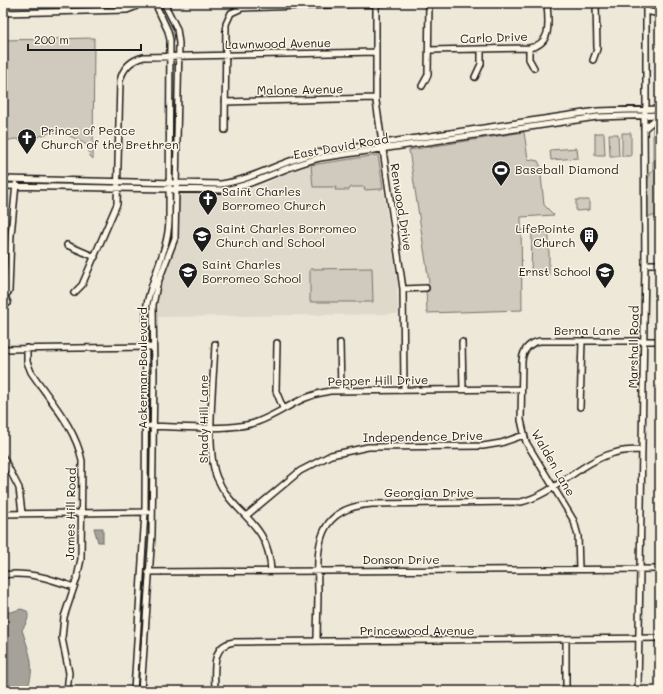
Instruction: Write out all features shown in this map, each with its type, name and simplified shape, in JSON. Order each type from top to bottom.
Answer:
[{"type":"street","points":[[3,13],[127,10],[140,3]]},
{"type":"street","name":"Ackerman Boulevard","points":[[134,691],[143,572],[147,426],[148,297],[168,240],[170,190],[170,56],[168,31],[155,3]]},
{"type":"street","name":"Ackerman Boulevard","points":[[141,691],[150,572],[152,512],[153,305],[157,286],[174,244],[177,183],[179,56],[177,29],[164,3]]},
{"type":"street","name":"Renwood Drive","points":[[376,3],[376,98],[403,289],[404,390]]},
{"type":"street","points":[[224,130],[226,24],[231,13],[242,8],[386,3]]},
{"type":"street","points":[[422,86],[428,74],[428,3]]},
{"type":"street","name":"Carlo Drive","points":[[429,50],[529,48],[539,45],[545,39],[548,30],[547,3]]},
{"type":"street","points":[[593,60],[597,49],[596,3]]},
{"type":"street","name":"Marshall Road","points":[[638,691],[645,264],[644,115],[646,3]]},
{"type":"street","points":[[646,11],[660,14]]},
{"type":"street","points":[[529,48],[530,63],[534,68]]},
{"type":"street","points":[[476,77],[481,64],[481,49]]},
{"type":"street","name":"Lawnwood Avenue","points":[[74,293],[82,285],[116,210],[119,188],[121,76],[126,66],[138,58],[170,56],[376,52]]},
{"type":"street","name":"Malone Avenue","points":[[225,102],[376,98]]},
{"type":"street","name":"East David Road","points":[[3,186],[223,190],[257,182],[302,162],[382,146],[490,127],[607,109],[660,109]]},
{"type":"street","name":"East David Road","points":[[3,180],[221,184],[254,177],[304,156],[491,133],[597,117],[644,115],[660,116]]},
{"type":"street","points":[[644,129],[654,118],[660,116]]},
{"type":"street","points":[[490,127],[491,133]]},
{"type":"street","points":[[3,180],[15,186]]},
{"type":"street","points":[[8,303],[4,296],[9,291],[15,186],[17,180]]},
{"type":"street","points":[[68,245],[95,257]]},
{"type":"street","points":[[645,264],[660,264]]},
{"type":"street","points":[[403,289],[426,288]]},
{"type":"street","name":"Berna Lane","points":[[531,344],[540,341],[660,341]]},
{"type":"street","points":[[580,407],[582,341]]},
{"type":"street","points":[[462,342],[463,389]]},
{"type":"street","points":[[277,343],[276,391],[283,408]]},
{"type":"street","points":[[340,343],[341,390]]},
{"type":"street","name":"Shady Hill Lane","points":[[215,344],[212,455],[216,475],[226,493],[260,532],[267,544],[271,571]]},
{"type":"street","name":"Walden Lane","points":[[531,344],[526,349],[522,358],[521,420],[524,435],[570,513],[576,528],[579,569]]},
{"type":"street","points":[[3,349],[154,346]]},
{"type":"street","name":"James Hill Road","points":[[27,348],[27,362],[31,372],[71,431],[78,447],[83,473],[81,559],[64,617],[62,638],[69,673],[67,691]]},
{"type":"street","name":"Pepper Hill Drive","points":[[147,426],[249,425],[261,421],[283,408],[312,395],[341,390],[521,389]]},
{"type":"street","name":"Independence Drive","points":[[246,516],[300,471],[322,459],[343,452],[368,447],[488,446],[524,435]]},
{"type":"street","name":"Georgian Drive","points":[[317,641],[318,546],[326,527],[341,512],[355,506],[372,504],[512,503],[535,498],[607,455],[622,451],[642,450]]},
{"type":"street","points":[[3,457],[19,488],[22,513]]},
{"type":"street","points":[[3,514],[152,512]]},
{"type":"street","name":"Donson Drive","points":[[143,572],[660,568]]},
{"type":"street","points":[[3,575],[18,573],[35,575],[74,587]]},
{"type":"street","name":"Princewood Avenue","points":[[215,691],[216,657],[224,644],[234,642],[660,638]]},
{"type":"street","points":[[566,639],[566,691]]},
{"type":"shaded area","points":[[94,38],[93,159],[90,156],[87,145],[62,133],[51,133],[25,141],[16,139],[3,142],[3,40]]},
{"type":"shaded area","points":[[660,120],[660,216],[646,216],[645,184],[653,169],[653,127],[655,123]]},
{"type":"shaded area","points":[[524,132],[528,159],[538,161],[540,165],[544,205],[554,215],[521,217],[522,310],[427,313],[426,288],[429,282],[409,150]]},
{"type":"shaded area","points":[[595,133],[604,133],[605,155],[595,155]]},
{"type":"shaded area","points":[[622,133],[631,133],[631,156],[622,156]]},
{"type":"shaded area","points":[[609,134],[618,134],[619,156],[610,156]]},
{"type":"shaded area","points":[[577,148],[578,158],[551,160],[550,150]]},
{"type":"shaded area","points":[[378,155],[397,281],[398,314],[152,317],[153,305],[174,243],[176,190],[235,188],[236,193],[255,189],[287,173],[311,165]]},
{"type":"shaded area","points":[[378,155],[383,188],[381,189],[364,190],[365,187],[351,187],[349,190],[335,190],[336,187],[313,187],[311,165]]},
{"type":"shaded area","points":[[576,200],[589,200],[589,210],[576,211]]},
{"type":"shaded area","points":[[532,232],[549,232],[549,275],[531,275]]},
{"type":"shaded area","points":[[372,268],[373,302],[310,302],[310,269]]},
{"type":"shaded area","points":[[94,528],[103,528],[103,542],[98,542]]},
{"type":"shaded area","points":[[21,609],[27,611],[28,614],[27,621],[22,630],[31,660],[31,675],[26,691],[3,691],[3,611],[11,612]]},
{"type":"place","name":"Prince of Peace Church of the Brethren","points":[[27,155]]},
{"type":"place","name":"Baseball Diamond","points":[[501,187]]},
{"type":"place","name":"Saint Charles Borromeo Church","points":[[208,216]]},
{"type":"place","name":"Saint Charles Borromeo Church and School","points":[[202,253]]},
{"type":"place","name":"LifePointe Church","points":[[589,253]]},
{"type":"place","name":"Saint Charles Borromeo School","points":[[188,289]]},
{"type":"place","name":"Ernst School","points":[[605,289]]}]
